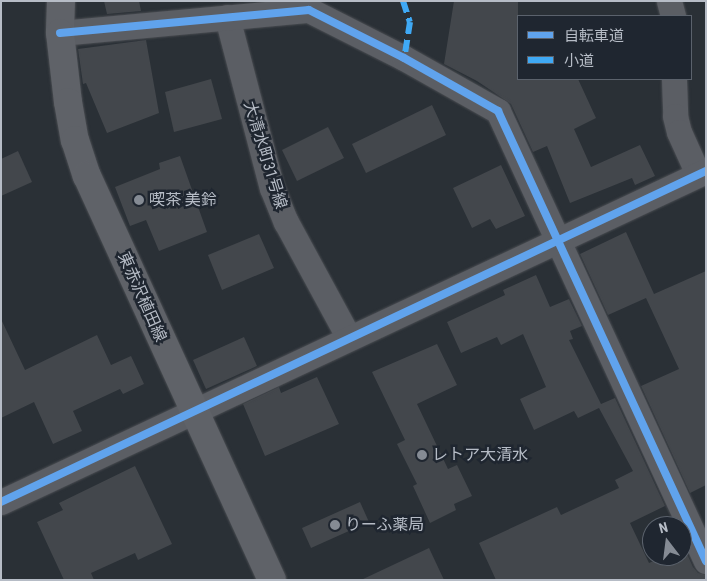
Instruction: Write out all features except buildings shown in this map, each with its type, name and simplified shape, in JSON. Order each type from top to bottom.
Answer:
[{"type":"main road","name":"東赤沢植田線","points":[[61,1],[60,33],[68,102],[76,140],[87,176],[272,580]]},
{"type":"street","points":[[669,1],[673,15]]},
{"type":"street","points":[[60,33],[226,17],[309,6],[498,112],[706,561]]},
{"type":"street","name":"大清水町31号線","points":[[226,17],[272,188],[286,222],[349,338]]},
{"type":"street","points":[[1,502],[702,172],[679,132],[675,116],[674,80]]},
{"type":"marked path","points":[[403,1],[410,22],[404,58]]},
{"type":"cycle path","points":[[60,33],[309,10],[404,58],[498,111],[706,561]]},
{"type":"cycle path","points":[[1,502],[706,171]]},
{"type":"place","name":"喫茶 美鈴","points":[[139,200]]},
{"type":"place","name":"レトア大清水","points":[[422,455]]},
{"type":"place","name":"りーふ薬局","points":[[335,525]]}]
